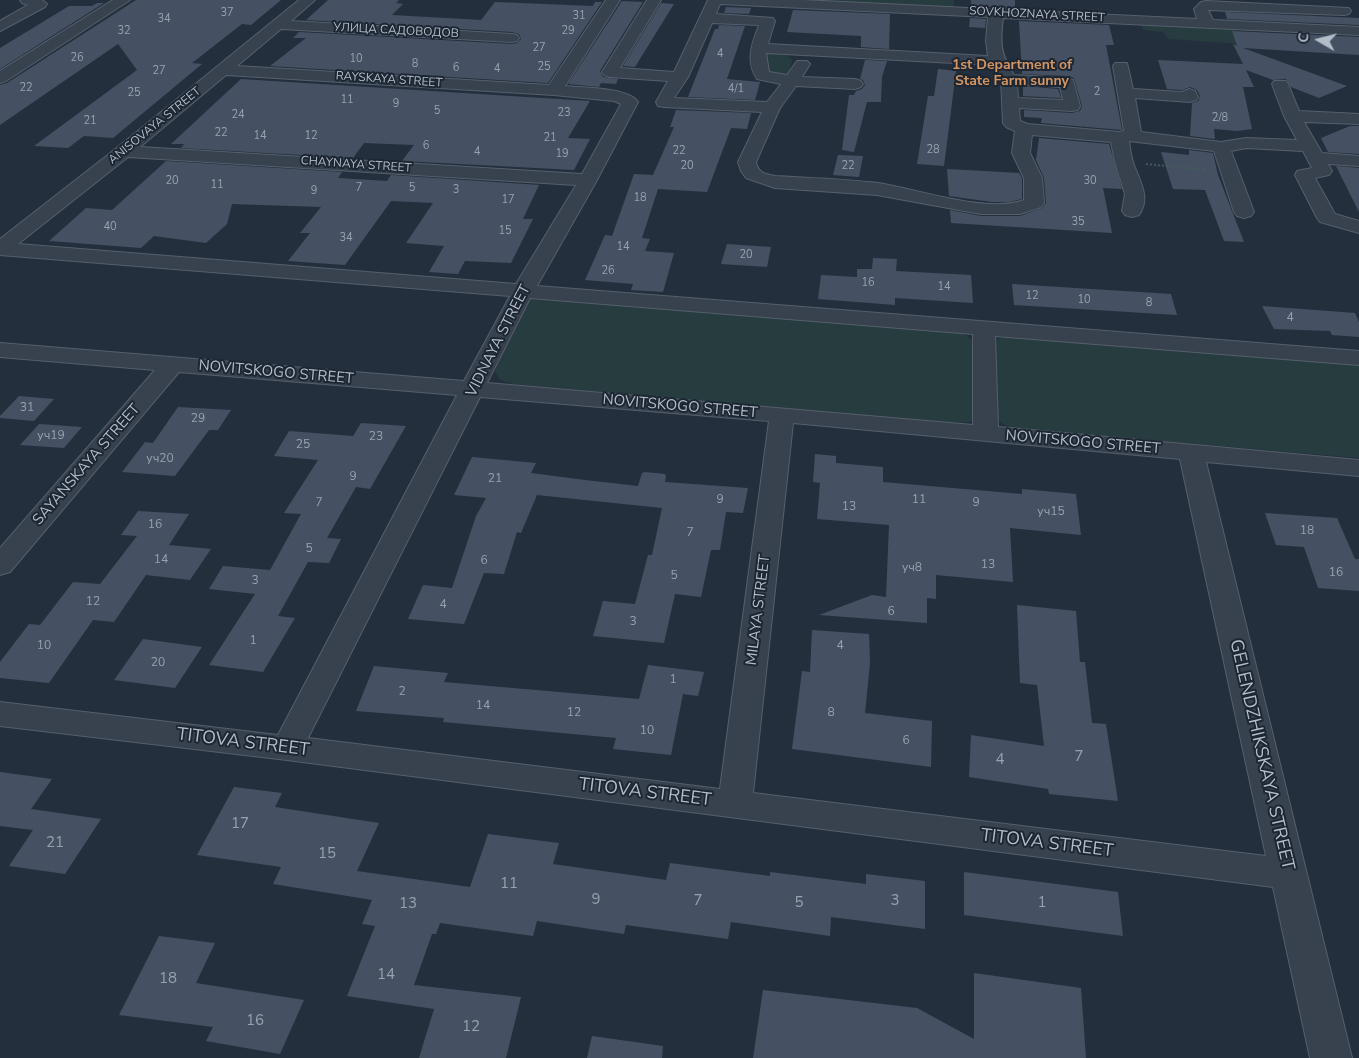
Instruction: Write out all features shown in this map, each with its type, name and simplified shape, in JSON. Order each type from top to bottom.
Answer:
[{"type":"street","points":[[0,27],[40,4],[27,0]]},
{"type":"street","points":[[0,78],[123,0]]},
{"type":"street","name":"ANISOVAYA STREET","points":[[0,249],[124,151],[308,0]]},
{"type":"street","points":[[554,90],[613,0]]},
{"type":"street","points":[[654,0],[610,72],[680,77]]},
{"type":"street","points":[[716,0],[680,77],[670,89],[664,102],[772,107]]},
{"type":"street","name":"SOVKHOZNAYA STREET","points":[[716,0],[1208,23],[1290,28],[1294,35],[1344,38],[1359,31]]},
{"type":"street","points":[[1208,23],[1204,20],[1201,9],[1206,5],[1340,6],[1359,31]]},
{"type":"street","points":[[979,47],[996,13]]},
{"type":"street","points":[[707,18],[768,21],[758,48],[758,66],[763,76],[792,81],[855,84]]},
{"type":"street","name":"УЛИЦА САДОВОДОВ","points":[[280,24],[512,38]]},
{"type":"street","points":[[979,47],[997,61]]},
{"type":"street","points":[[758,48],[809,52],[979,47],[997,61],[1009,79],[1012,123],[1024,128],[1124,136],[1221,147],[1246,143],[1316,159],[1359,174]]},
{"type":"street","points":[[809,52],[792,81],[772,107],[746,162],[747,169],[751,174],[774,182],[906,192],[929,200],[953,204],[1012,209],[1021,208],[1034,203],[1033,178],[1021,153],[1024,128]]},
{"type":"street","points":[[1121,66],[1133,131],[1124,136]]},
{"type":"street","name":"RAYSKAYA STREET","points":[[224,70],[554,90]]},
{"type":"street","points":[[1009,79],[1067,83],[1072,106],[1010,102]]},
{"type":"street","points":[[1280,84],[1292,116],[1316,159]]},
{"type":"street","name":"VIDNAYA STREET","points":[[287,748],[523,291],[588,180],[630,102],[618,96],[554,90]]},
{"type":"street","points":[[1127,93],[1190,97],[1189,94]]},
{"type":"street","points":[[1292,116],[1359,120]]},
{"type":"street","points":[[1124,136],[1124,161],[1131,177],[1136,203],[1132,212]]},
{"type":"street","points":[[1221,147],[1244,212]]},
{"type":"street","name":"CHAYNAYA STREET","points":[[124,151],[588,180]]},
{"type":"street","points":[[1316,159],[1359,161]]},
{"type":"street","points":[[1316,159],[1304,175],[1327,218],[1359,227]]},
{"type":"street","points":[[0,249],[1359,358]]},
{"type":"street","points":[[984,328],[986,434]]},
{"type":"street","name":"NOVITSKOGO STREET","points":[[0,350],[782,415],[1359,468]]},
{"type":"street","name":"SAYANSKAYA STREET","points":[[0,566],[173,364]]},
{"type":"street","name":"MILAYA STREET","points":[[735,804],[782,415]]},
{"type":"street","name":"GELENDZHIKSKAYA STREET","points":[[1191,452],[1331,1058]]},
{"type":"street","name":"TITOVA STREET","points":[[0,714],[287,748],[1289,874]]},
{"type":"path","points":[[1124,161],[1230,173]]},
{"type":"green space","points":[[752,0],[954,0],[954,9]]},
{"type":"green space","points":[[1142,21],[1234,27],[1241,44],[1169,39],[1163,32],[1143,30]]},
{"type":"green space","points":[[765,53],[783,54],[792,59],[789,74],[769,73]]},
{"type":"green space","points":[[533,297],[949,329],[965,335],[977,347],[976,414],[970,422],[946,423],[514,384],[500,380],[495,371],[526,300]]},
{"type":"green space","points":[[1010,335],[1359,362],[1359,458],[1010,428],[997,420],[990,347],[997,339]]},
{"type":"building","points":[[136,0],[281,0],[251,25],[242,24],[192,63],[202,64],[113,138],[84,136],[68,148],[34,146],[137,70],[118,44],[0,125],[0,85],[7,83]]},
{"type":"building","points":[[328,0],[399,0],[396,3],[403,4],[392,15],[481,20],[495,2],[593,6],[595,2],[602,2],[548,83],[270,66],[306,38],[293,38],[299,32],[512,44],[517,43],[521,39],[519,34],[512,32],[306,20]]},
{"type":"building","points":[[971,0],[1015,0],[1015,8],[971,6]]},
{"type":"building","points":[[622,1],[643,2],[600,71],[603,77],[618,79],[616,84],[601,83],[599,87],[568,84]]},
{"type":"building","points":[[97,3],[104,3],[0,69],[0,48],[69,6],[92,6]]},
{"type":"building","points":[[661,3],[674,4],[635,67],[623,66]]},
{"type":"building","points":[[726,7],[751,8],[749,14],[724,13]]},
{"type":"building","points":[[793,10],[890,14],[889,49],[861,47],[861,36],[787,32]]},
{"type":"building","points":[[1225,12],[1359,18],[1359,25],[1227,19]]},
{"type":"building","points":[[970,18],[986,19],[985,28],[969,27]]},
{"type":"building","points":[[1019,21],[1109,25],[1114,45],[1106,45],[1122,130],[1041,123],[1042,118],[1024,117],[1024,110],[1072,113],[1080,111],[1082,106],[1074,78],[1022,74]]},
{"type":"building","points":[[719,25],[745,26],[727,79],[760,82],[755,100],[688,97],[715,29],[718,29]]},
{"type":"building","points":[[1232,31],[1359,37],[1359,55],[1243,48],[1347,86],[1319,98],[1291,87],[1286,79],[1273,80],[1246,70],[1254,87],[1243,87],[1252,129],[1237,131],[1214,129],[1215,139],[1190,136],[1192,103],[1198,101],[1200,96],[1197,90],[1190,87],[1182,90],[1167,89],[1158,60],[1243,64],[1233,44],[1237,46]]},
{"type":"building","points":[[865,60],[887,61],[882,77],[881,102],[867,102],[854,152],[842,150],[849,95],[854,95],[856,91],[862,89],[865,85],[863,80],[860,79]]},
{"type":"building","points":[[938,69],[956,71],[944,166],[917,164],[928,96],[934,96]]},
{"type":"building","points":[[241,79],[590,101],[568,138],[590,139],[574,170],[402,161],[414,145],[364,143],[353,158],[181,148],[184,144],[171,144]]},
{"type":"building","points":[[1023,86],[1058,89],[1061,98],[1023,96]]},
{"type":"building","points":[[676,110],[751,113],[747,129],[731,128],[707,192],[658,189],[642,238],[650,239],[645,251],[674,253],[663,292],[631,290],[633,284],[585,280],[605,235],[612,236],[634,174],[653,175],[674,127],[670,127]]},
{"type":"building","points":[[1350,126],[1359,126],[1359,154],[1328,152],[1321,138]]},
{"type":"building","points":[[1039,138],[1109,144],[1122,189],[1103,188],[1112,233],[951,223],[950,210],[981,216],[1020,216],[1042,208],[1046,203],[1044,178],[1036,160]]},
{"type":"building","points":[[1189,150],[1213,153],[1218,175],[1244,242],[1224,241],[1205,190],[1173,189],[1161,152],[1189,155]]},
{"type":"building","points":[[838,155],[863,156],[859,177],[833,175]]},
{"type":"building","points":[[166,161],[342,172],[338,178],[387,181],[391,175],[539,185],[523,219],[533,219],[511,263],[465,261],[458,274],[429,272],[444,246],[406,243],[433,203],[391,201],[345,265],[288,261],[310,233],[300,233],[321,207],[232,204],[227,224],[206,243],[154,236],[141,248],[49,241],[86,208],[112,210]]},
{"type":"building","points":[[1336,166],[1359,168],[1359,212]]},
{"type":"building","points":[[947,169],[1019,173],[1022,178],[1022,199],[1009,202],[992,202],[949,196]]},
{"type":"building","points":[[727,244],[771,247],[767,267],[721,264]]},
{"type":"building","points":[[873,258],[897,259],[896,271],[971,275],[973,303],[895,298],[895,305],[818,299],[821,275],[857,277],[857,269],[872,269]]},
{"type":"building","points":[[1012,284],[1171,294],[1177,315],[1014,305]]},
{"type":"building","points":[[1262,306],[1355,313],[1359,322],[1359,337],[1332,335],[1330,331],[1274,329]]},
{"type":"building","points":[[19,396],[54,399],[34,421],[0,418]]},
{"type":"building","points":[[178,407],[231,410],[218,430],[209,430],[175,476],[122,472],[145,442],[153,443]]},
{"type":"building","points":[[361,423],[406,426],[370,489],[356,487],[327,538],[341,539],[329,563],[308,562],[278,616],[295,618],[263,672],[209,665],[255,594],[209,589],[223,566],[270,570],[301,514],[284,513],[318,460],[274,456],[289,431],[353,436]]},
{"type":"building","points":[[39,424],[82,427],[64,448],[20,445]]},
{"type":"building","points":[[815,454],[836,456],[836,463],[883,467],[883,482],[1022,494],[1022,489],[1076,494],[1081,535],[1010,528],[1013,582],[936,575],[936,599],[927,598],[927,623],[819,615],[872,595],[886,597],[889,525],[817,519],[820,483],[813,482]]},
{"type":"building","points":[[472,457],[536,463],[531,473],[638,486],[642,473],[645,472],[665,474],[665,482],[748,488],[743,513],[726,512],[720,550],[711,550],[701,597],[675,594],[664,643],[593,636],[603,601],[635,604],[648,555],[652,555],[662,508],[537,495],[521,533],[517,532],[504,574],[484,573],[464,624],[408,619],[423,585],[452,588],[476,516],[486,498],[454,495]]},
{"type":"building","points":[[138,511],[189,514],[169,545],[211,549],[190,580],[146,575],[114,622],[93,620],[49,683],[0,678],[0,662],[29,624],[40,625],[73,582],[100,584],[137,536],[121,535]]},
{"type":"building","points":[[1265,513],[1337,518],[1355,559],[1359,559],[1359,591],[1318,588],[1304,547],[1276,545]]},
{"type":"building","points":[[1017,605],[1076,611],[1080,662],[1085,662],[1092,723],[1106,724],[1118,801],[1049,794],[1048,789],[969,777],[971,735],[1044,746],[1037,685],[1020,683]]},
{"type":"building","points":[[812,630],[869,634],[870,663],[865,713],[932,721],[931,767],[792,749],[802,671],[810,672]]},
{"type":"building","points":[[143,639],[202,647],[175,688],[114,680]]},
{"type":"building","points":[[648,665],[704,672],[698,696],[683,694],[671,755],[613,749],[616,738],[443,722],[444,718],[356,711],[374,666],[448,673],[444,682],[639,699]]},
{"type":"building","points":[[0,772],[52,779],[31,809],[101,819],[65,874],[9,866],[33,830],[0,826]]},
{"type":"building","points":[[234,787],[282,793],[275,807],[379,823],[357,871],[470,887],[488,834],[559,843],[553,864],[666,880],[670,863],[770,876],[770,872],[866,884],[866,874],[925,881],[925,929],[831,917],[830,936],[731,922],[728,939],[626,925],[624,934],[537,921],[533,936],[440,923],[436,934],[432,934],[414,985],[521,997],[506,1058],[419,1058],[434,1009],[347,996],[375,926],[362,924],[372,900],[273,884],[281,867],[197,855]]},
{"type":"building","points":[[964,872],[1118,892],[1123,936],[964,915]]},
{"type":"building","points":[[159,936],[215,943],[196,983],[304,1000],[280,1054],[206,1041],[213,1027],[119,1015]]},
{"type":"building","points":[[974,973],[1081,988],[1086,1058],[753,1058],[763,990],[917,1008],[974,1039]]},
{"type":"building","points":[[592,1036],[663,1046],[662,1058],[587,1058]]},
{"type":"district","name":"1st Department of State Farm sunny","points":[[1012,74]]}]
